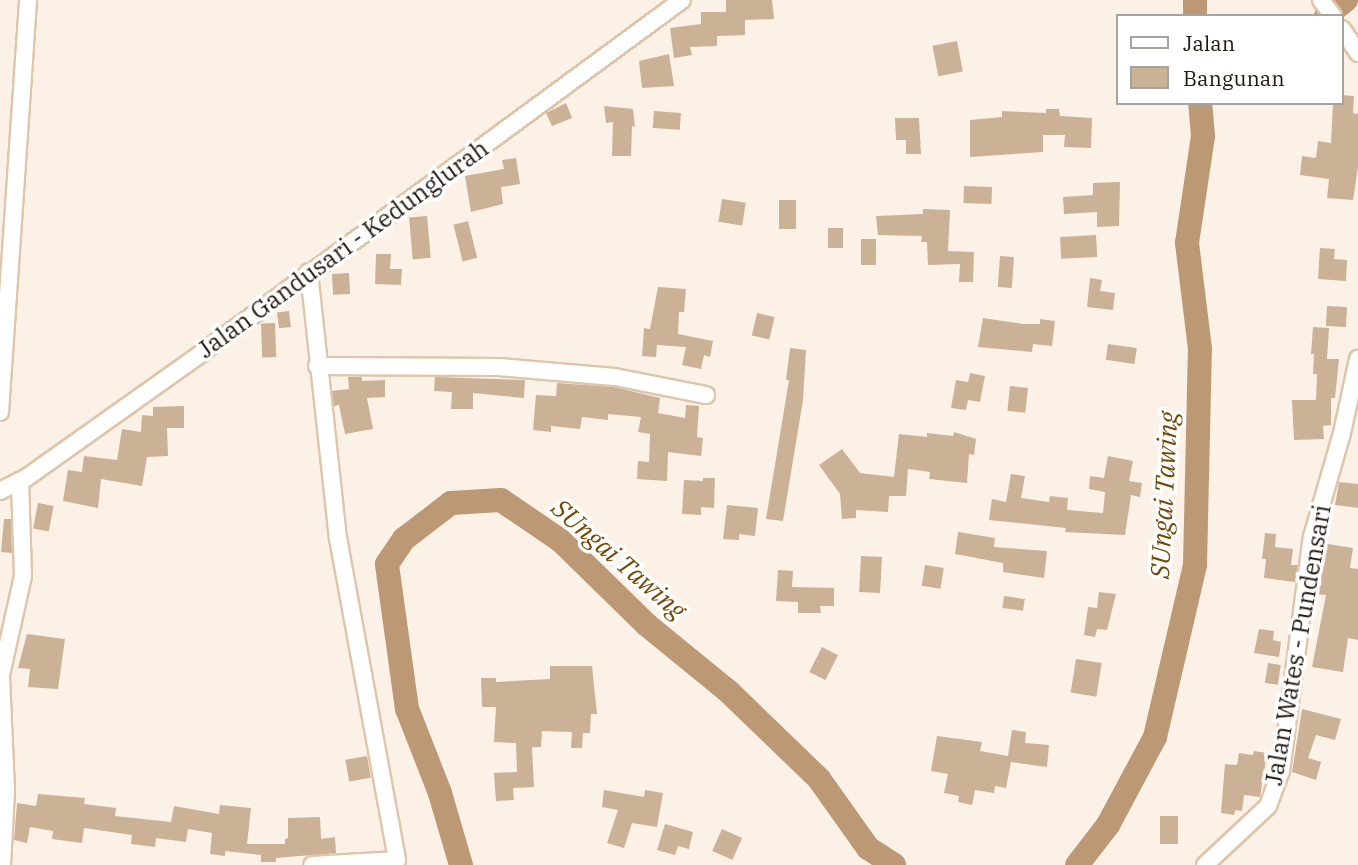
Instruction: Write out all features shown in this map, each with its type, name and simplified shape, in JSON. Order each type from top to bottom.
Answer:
[{"type":"street","points":[[0,412],[28,0]]},
{"type":"street","name":"Jalan Gandusari - Kedunglurah","points":[[0,491],[20,481],[203,352],[682,0]]},
{"type":"street","points":[[1345,32],[1358,53]]},
{"type":"street","points":[[309,272],[317,366],[338,538],[397,862],[312,865]]},
{"type":"street","name":"Jalan Wates - Pundensari","points":[[1205,865],[1268,806],[1281,771],[1312,537],[1342,433],[1358,359]]},
{"type":"street","points":[[317,366],[499,367],[615,377],[706,395]]},
{"type":"street","points":[[2,865],[6,791],[1,675],[23,576],[20,481]]},
{"type":"building","points":[[726,0],[772,0],[774,19],[745,20],[745,35],[717,36],[717,46],[690,47],[692,55],[674,58],[670,28],[701,24],[701,12],[726,12]]},
{"type":"building","points":[[957,41],[963,71],[938,76],[932,46]]},
{"type":"building","points":[[669,54],[674,86],[642,88],[639,61]]},
{"type":"building","points":[[1344,95],[1354,96],[1353,113],[1358,114],[1358,167],[1353,200],[1327,198],[1329,179],[1300,175],[1302,156],[1316,158],[1318,141],[1331,143],[1333,105],[1344,105]]},
{"type":"building","points":[[566,103],[572,118],[552,126],[546,113]]},
{"type":"building","points":[[604,106],[633,109],[635,127],[632,126],[631,156],[612,156],[613,122],[606,123]]},
{"type":"building","points":[[1046,109],[1059,109],[1060,116],[1092,118],[1091,148],[1064,147],[1065,135],[1043,135],[1043,152],[970,157],[970,120],[1002,117],[1002,111],[1046,113]]},
{"type":"building","points":[[654,111],[681,113],[680,130],[653,128]]},
{"type":"building","points":[[895,118],[919,118],[921,154],[906,154],[906,140],[896,140]]},
{"type":"building","points":[[516,158],[520,184],[501,187],[503,204],[471,212],[465,176],[504,169],[502,160]]},
{"type":"building","points":[[1120,182],[1119,226],[1097,227],[1097,212],[1064,214],[1063,197],[1093,195],[1093,183]]},
{"type":"building","points":[[964,186],[992,187],[991,204],[963,203]]},
{"type":"building","points":[[722,199],[746,203],[742,225],[718,222]]},
{"type":"building","points":[[779,200],[796,200],[796,229],[779,229]]},
{"type":"building","points":[[923,209],[950,210],[948,251],[974,252],[973,282],[959,282],[960,264],[928,265],[927,242],[921,242],[922,236],[878,235],[876,216],[923,214]]},
{"type":"building","points":[[427,216],[431,258],[413,259],[409,218]]},
{"type":"building","points":[[468,221],[477,258],[463,262],[453,225]]},
{"type":"building","points":[[828,228],[843,228],[843,248],[828,248]]},
{"type":"building","points":[[1096,235],[1097,257],[1061,259],[1060,237]]},
{"type":"building","points":[[861,239],[876,239],[876,265],[861,265]]},
{"type":"building","points":[[1320,248],[1335,249],[1334,259],[1347,260],[1346,281],[1318,279]]},
{"type":"building","points":[[376,254],[391,254],[390,269],[402,269],[401,285],[375,284]]},
{"type":"building","points":[[1000,256],[1014,257],[1012,288],[998,287]]},
{"type":"building","points":[[349,273],[350,294],[333,295],[332,274]]},
{"type":"building","points":[[1090,278],[1102,280],[1100,291],[1115,293],[1113,310],[1087,307]]},
{"type":"building","points":[[658,287],[686,289],[684,312],[679,312],[678,334],[713,341],[710,357],[704,355],[701,369],[682,365],[686,347],[657,345],[656,357],[642,356],[644,328],[650,329]]},
{"type":"building","points":[[1327,306],[1347,307],[1346,327],[1326,326]]},
{"type":"building","points":[[289,311],[291,327],[279,328],[277,312]]},
{"type":"building","points":[[757,313],[775,317],[769,339],[752,335]]},
{"type":"building","points":[[983,318],[1023,324],[1040,324],[1040,319],[1055,321],[1052,346],[1033,344],[1032,352],[978,347]]},
{"type":"building","points":[[261,323],[275,323],[276,357],[262,357]]},
{"type":"building","points":[[1313,327],[1329,328],[1327,359],[1339,359],[1335,398],[1331,398],[1331,425],[1323,426],[1324,439],[1294,440],[1292,400],[1316,400],[1317,374],[1313,374],[1314,354],[1311,354]]},
{"type":"building","points":[[1108,344],[1137,348],[1134,364],[1106,360]]},
{"type":"building","points":[[790,348],[806,350],[803,400],[783,521],[766,519],[789,380],[786,380]]},
{"type":"building","points":[[970,373],[985,376],[980,402],[968,400],[966,410],[951,408],[956,380],[968,382]]},
{"type":"building","points":[[348,377],[362,377],[362,381],[385,380],[385,397],[367,398],[373,429],[345,434],[339,405],[334,406],[332,391],[349,389]]},
{"type":"building","points":[[435,377],[525,380],[524,398],[473,393],[473,409],[451,409],[452,392],[434,391]]},
{"type":"building","points":[[557,383],[614,387],[660,398],[658,413],[685,418],[686,405],[699,406],[697,437],[703,438],[701,456],[668,452],[667,481],[637,479],[638,461],[649,462],[650,434],[638,432],[641,417],[608,414],[608,420],[582,417],[580,429],[551,426],[551,432],[533,430],[536,395],[556,396]]},
{"type":"building","points":[[1010,386],[1028,388],[1025,413],[1007,411]]},
{"type":"building","points":[[184,406],[184,428],[167,428],[168,456],[147,457],[142,486],[101,479],[98,508],[63,501],[68,470],[82,472],[84,456],[117,460],[122,429],[141,432],[142,415],[153,416],[153,407]]},
{"type":"building","points":[[954,432],[976,439],[974,455],[969,454],[967,483],[929,479],[930,472],[908,469],[906,496],[889,496],[888,512],[856,510],[856,518],[842,519],[840,494],[819,465],[842,449],[860,473],[894,477],[899,434],[927,437],[927,433],[953,436]]},
{"type":"building","points":[[1108,456],[1133,461],[1129,481],[1142,483],[1140,497],[1131,495],[1125,535],[1065,532],[1066,528],[989,520],[992,499],[1006,502],[1011,474],[1025,476],[1021,498],[1049,502],[1050,496],[1068,498],[1067,510],[1103,513],[1105,492],[1089,489],[1090,476],[1104,478]]},
{"type":"building","points":[[703,478],[715,478],[714,508],[701,507],[701,515],[682,514],[684,480],[703,481]]},
{"type":"building","points":[[1339,482],[1358,484],[1358,508],[1335,505]]},
{"type":"building","points":[[38,503],[54,506],[49,532],[33,529]]},
{"type":"building","points":[[727,505],[758,508],[755,536],[739,534],[739,540],[723,539]]},
{"type":"building","points":[[4,519],[11,519],[12,553],[1,552]]},
{"type":"building","points":[[958,532],[995,538],[994,547],[1047,551],[1044,578],[1003,572],[1003,563],[955,554]]},
{"type":"building","points":[[1265,533],[1276,534],[1275,547],[1293,549],[1291,565],[1298,565],[1295,582],[1264,578],[1266,559],[1262,559]]},
{"type":"building","points":[[1322,543],[1353,548],[1350,568],[1358,569],[1358,640],[1348,638],[1343,672],[1312,667],[1326,595],[1315,594]]},
{"type":"building","points":[[861,556],[882,557],[880,593],[859,592]]},
{"type":"building","points":[[925,565],[944,568],[940,589],[922,586]]},
{"type":"building","points":[[778,570],[793,571],[792,587],[834,588],[834,606],[820,606],[821,613],[798,613],[798,602],[776,601]]},
{"type":"building","points":[[1099,592],[1116,594],[1107,630],[1097,629],[1095,637],[1084,635],[1088,607],[1097,608]]},
{"type":"building","points":[[1004,596],[1025,599],[1023,611],[1002,608]]},
{"type":"building","points":[[1259,629],[1274,631],[1273,640],[1281,642],[1279,657],[1254,653]]},
{"type":"building","points":[[27,634],[65,639],[58,689],[28,687],[30,669],[18,668]]},
{"type":"building","points":[[822,647],[838,655],[825,680],[809,672]]},
{"type":"building","points":[[1076,659],[1102,663],[1096,697],[1071,693]]},
{"type":"building","points":[[1268,663],[1281,665],[1278,685],[1265,683]]},
{"type":"building","points":[[550,666],[592,666],[597,714],[591,714],[590,733],[583,733],[582,748],[571,748],[572,732],[542,731],[541,747],[532,747],[534,787],[513,788],[514,800],[496,801],[494,773],[517,772],[516,743],[494,742],[496,707],[482,707],[481,678],[496,678],[496,682],[550,679]]},
{"type":"building","points":[[1302,709],[1341,719],[1335,740],[1316,735],[1308,758],[1321,762],[1316,780],[1292,772]]},
{"type":"building","points":[[1012,730],[1026,732],[1025,743],[1049,745],[1047,767],[1011,762],[1006,788],[995,786],[994,793],[975,790],[972,805],[958,802],[959,796],[944,793],[948,774],[931,771],[937,736],[982,742],[980,751],[1008,756]]},
{"type":"building","points":[[1254,751],[1267,753],[1260,797],[1244,795],[1242,811],[1235,810],[1234,815],[1221,813],[1225,764],[1237,765],[1239,753],[1253,755]]},
{"type":"building","points":[[367,756],[371,778],[349,781],[345,760]]},
{"type":"building","points":[[604,790],[644,797],[645,790],[663,793],[657,827],[632,823],[624,848],[607,843],[618,810],[602,807]]},
{"type":"building","points":[[38,794],[85,798],[84,804],[116,808],[115,816],[171,822],[174,806],[219,814],[220,805],[251,808],[247,844],[285,844],[285,839],[288,838],[288,818],[320,817],[321,839],[335,837],[336,853],[276,858],[276,862],[261,862],[261,855],[225,851],[225,856],[210,854],[212,833],[188,829],[186,842],[156,838],[155,847],[131,844],[132,835],[84,828],[82,843],[52,839],[53,831],[30,827],[27,843],[14,840],[17,803],[36,806]]},
{"type":"building","points":[[1160,816],[1178,816],[1178,844],[1160,844]]},
{"type":"building","points":[[665,824],[693,832],[689,849],[678,846],[675,855],[657,850]]},
{"type":"building","points":[[722,829],[742,838],[732,860],[712,851]]},
{"type":"waterway","name":"SUngai Tawing","points":[[1195,0],[1195,14]]},
{"type":"waterway","points":[[1328,14],[1346,0]]},
{"type":"waterway","name":"SUngai Tawing","points":[[1077,865],[1108,825],[1155,737],[1195,565],[1200,349],[1187,243],[1203,136],[1200,105]]},
{"type":"waterway","name":"SUngai Tawing","points":[[461,865],[440,793],[407,709],[387,564],[404,539],[451,503],[501,500],[561,541],[647,625],[728,691],[819,779],[868,848],[894,865]]}]
